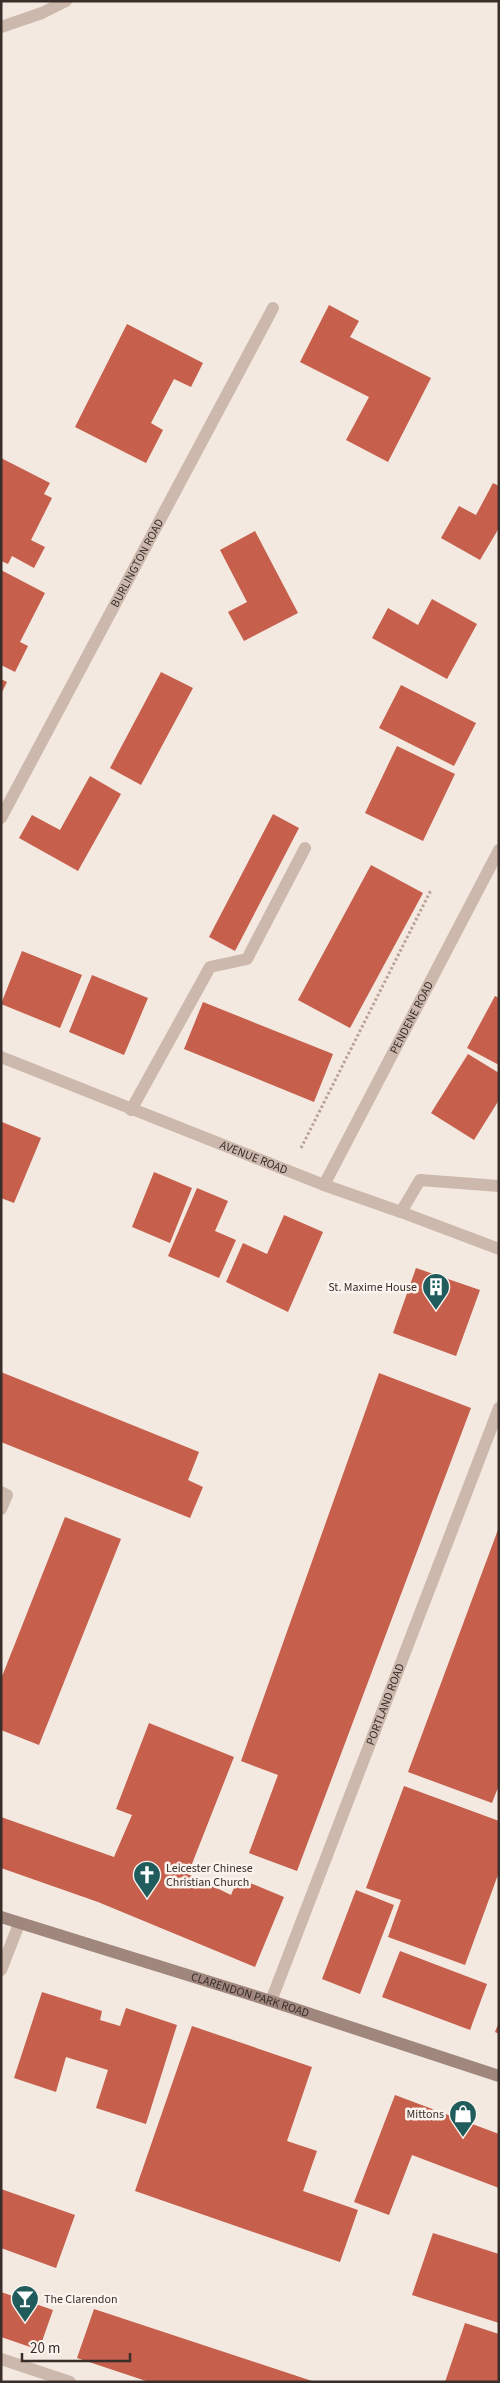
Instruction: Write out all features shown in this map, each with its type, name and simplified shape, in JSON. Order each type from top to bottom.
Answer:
[{"type":"street","points":[[1,27],[42,13],[66,1]]},
{"type":"street","name":"BURLINGTON ROAD","points":[[1,818],[273,308]]},
{"type":"street","points":[[131,1110],[210,967],[247,959],[305,848]]},
{"type":"street","name":"PENDENE ROAD","points":[[324,1185],[499,850]]},
{"type":"street","name":"AVENUE ROAD","points":[[1,1057],[324,1185],[499,1249]]},
{"type":"street","points":[[400,1212],[420,1180],[499,1186]]},
{"type":"street","name":"PORTLAND ROAD","points":[[271,2001],[499,1408]]},
{"type":"street","points":[[1,1509],[4,1493]]},
{"type":"street","name":"CLARENDON PARK ROAD","points":[[1,1917],[271,2001],[499,2076]]},
{"type":"street","points":[[1,1970],[19,1924]]},
{"type":"street","points":[[1,2358],[70,2382]]},
{"type":"path","points":[[289,1171],[430,890]]},
{"type":"building","points":[[329,305],[359,321],[350,337],[431,378],[388,462],[346,440],[369,397],[300,362]]},
{"type":"building","points":[[127,324],[203,363],[191,387],[174,379],[151,423],[163,430],[146,463],[75,427]]},
{"type":"building","points":[[1,458],[50,483],[44,494],[52,498],[31,540],[45,547],[34,568],[12,556],[8,564],[1,561]]},
{"type":"building","points":[[493,483],[499,486],[499,528],[480,560],[441,538],[459,506],[476,515]]},
{"type":"building","points":[[255,531],[298,613],[244,641],[228,612],[247,602],[220,550]]},
{"type":"building","points":[[1,570],[45,593],[20,642],[28,646],[15,672],[1,665]]},
{"type":"building","points":[[432,599],[477,624],[447,679],[372,638],[388,608],[418,625]]},
{"type":"building","points":[[161,672],[193,688],[141,785],[110,768]]},
{"type":"building","points":[[1,679],[7,682],[1,694]]},
{"type":"building","points":[[401,685],[476,723],[454,766],[379,728]]},
{"type":"building","points":[[397,746],[455,774],[423,841],[365,813]]},
{"type":"building","points":[[90,776],[121,794],[78,871],[19,838],[32,815],[60,830]]},
{"type":"building","points":[[273,814],[299,828],[235,951],[209,937]]},
{"type":"building","points":[[371,865],[423,893],[350,1028],[298,1000]]},
{"type":"building","points":[[22,951],[82,975],[60,1028],[1,1004]]},
{"type":"building","points":[[92,975],[148,998],[124,1055],[69,1032]]},
{"type":"building","points":[[495,996],[499,998],[499,1065],[467,1048]]},
{"type":"building","points":[[203,1002],[333,1054],[314,1102],[184,1049]]},
{"type":"building","points":[[468,1054],[499,1073],[499,1100],[474,1140],[431,1113]]},
{"type":"building","points":[[2,1122],[41,1138],[14,1203],[1,1198]]},
{"type":"building","points":[[154,1172],[192,1188],[170,1243],[132,1227]]},
{"type":"building","points":[[197,1188],[228,1201],[215,1231],[236,1240],[219,1278],[168,1256]]},
{"type":"building","points":[[284,1215],[323,1232],[288,1312],[226,1282],[243,1243],[267,1254]]},
{"type":"building","name":"St. Maxime House","points":[[416,1268],[480,1290],[456,1356],[393,1333]]},
{"type":"building","points":[[1,1372],[199,1452],[188,1480],[203,1487],[190,1518],[1,1442]]},
{"type":"building","points":[[379,1373],[471,1408],[297,1871],[249,1853],[278,1775],[241,1761]]},
{"type":"building","points":[[65,1517],[121,1539],[39,1745],[1,1730],[1,1679]]},
{"type":"building","points":[[499,1527],[499,1785],[492,1803],[408,1772]]},
{"type":"building","points":[[149,1723],[234,1757],[188,1874],[231,1895],[238,1878],[284,1897],[255,1967],[98,1902],[1,1868],[1,1817],[114,1857],[132,1815],[116,1809]]},
{"type":"building","points":[[404,1786],[499,1821],[499,1872],[465,1965],[388,1937],[401,1900],[366,1888]]},
{"type":"building","points":[[356,1890],[394,1905],[360,1994],[322,1979]]},
{"type":"building","points":[[400,1951],[487,1984],[470,2030],[382,1997]]},
{"type":"building","points":[[42,1992],[102,2011],[100,2020],[120,2026],[126,2008],[177,2025],[146,2124],[96,2108],[108,2070],[66,2057],[56,2092],[14,2078]]},
{"type":"building","points":[[499,2022],[499,2034],[495,2032]]},
{"type":"building","points":[[192,2026],[312,2067],[287,2141],[317,2151],[303,2191],[358,2210],[340,2262],[135,2191]]},
{"type":"building","points":[[395,2095],[499,2134],[499,2188],[412,2155],[389,2215],[354,2202]]},
{"type":"building","points":[[1,2189],[75,2215],[56,2268],[1,2248]]},
{"type":"building","points":[[433,2233],[499,2254],[499,2323],[412,2295]]},
{"type":"building","name":"The Clarendon","points":[[1,2292],[53,2310],[39,2350],[1,2337]]},
{"type":"building","points":[[94,2309],[312,2382],[149,2382],[77,2358]]},
{"type":"building","points":[[465,2323],[499,2334],[499,2382],[445,2382]]},
{"type":"place","name":"St. Maxime House","points":[[436,1311]]},
{"type":"place","name":"Leicester Chinese Christian Church","points":[[147,1899]]},
{"type":"place","name":"Mittons","points":[[463,2138]]},
{"type":"place","name":"The Clarendon","points":[[25,2323]]}]
